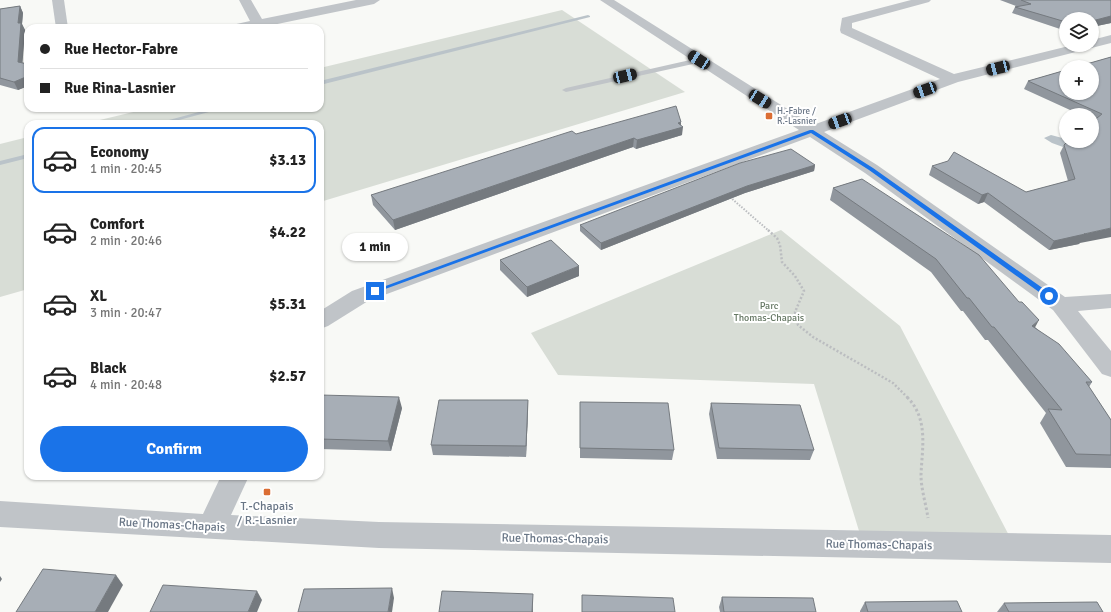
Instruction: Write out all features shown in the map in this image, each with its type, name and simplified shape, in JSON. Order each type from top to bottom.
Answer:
[{"type":"street","points":[[58,0],[61,24]]},
{"type":"street","points":[[245,0],[258,24],[374,0]]},
{"type":"street","points":[[606,0],[871,169],[1061,305],[1111,368]]},
{"type":"street","points":[[925,0],[846,21],[846,30],[953,79]]},
{"type":"street","points":[[1099,42],[1111,39]]},
{"type":"street","points":[[324,318],[360,296],[953,79],[1061,52]]},
{"type":"street","points":[[1061,305],[1111,301]]},
{"type":"street","points":[[211,527],[233,480]]},
{"type":"street","name":"Rue Thomas-Chapais","points":[[0,514],[387,536],[1111,549]]},
{"type":"lane","points":[[566,90],[699,60]]},
{"type":"path","points":[[700,172],[777,238],[780,245],[782,262],[795,276],[804,291],[802,301],[795,312],[798,325],[813,337],[893,382],[915,405],[924,437],[921,476],[934,546]]},
{"type":"green space","points":[[562,10],[685,92],[324,201],[324,120],[100,120],[133,112],[324,112],[324,67]]},
{"type":"green space","points":[[24,138],[24,290],[0,297],[0,144]]},
{"type":"green space","name":"Parc Thomas-Chapais","points":[[781,230],[900,326],[1015,547],[863,544],[814,384],[558,375],[531,333]]},
{"type":"shaded area","points":[[1051,135],[1059,137],[1059,146],[1052,143],[1044,138]]},
{"type":"building","points":[[1021,0],[1111,0],[1111,16],[1099,19],[1099,12],[1059,12],[1059,20],[1015,7],[1031,4]]},
{"type":"building","points":[[20,6],[18,23],[21,23],[18,62],[24,63],[24,78],[14,82],[0,78],[0,9]]},
{"type":"building","points":[[1111,57],[1111,228],[1054,241],[988,193],[982,195],[932,166],[948,161],[954,152],[1026,192],[1075,179],[1065,148],[1099,148],[1099,116],[1102,114],[1099,113],[1099,108],[1089,108],[1071,100],[1099,100],[1099,60]]},
{"type":"building","points":[[1059,72],[1059,95],[1028,81]]},
{"type":"building","points":[[676,106],[681,122],[678,123],[683,127],[637,140],[634,138],[393,220],[371,195],[572,131],[576,134]]},
{"type":"building","points":[[791,149],[815,165],[747,186],[601,243],[580,225],[740,163]]},
{"type":"building","points":[[862,179],[979,255],[1019,302],[1022,302],[1039,320],[1032,326],[1059,344],[1092,382],[1086,382],[1111,420],[1111,455],[1076,454],[1048,409],[1062,410],[936,259],[833,188]]},
{"type":"building","points":[[551,240],[579,266],[527,287],[500,260]]},
{"type":"building","points":[[324,395],[399,397],[388,441],[324,439]]},
{"type":"building","points":[[439,400],[528,400],[526,446],[431,445]]},
{"type":"building","points":[[580,402],[668,403],[674,450],[580,448]]},
{"type":"building","points":[[711,403],[800,405],[814,450],[719,448]]},
{"type":"building","points":[[43,569],[116,575],[95,612],[16,612]]},
{"type":"building","points":[[163,585],[257,591],[248,612],[150,612]]},
{"type":"building","points":[[392,588],[388,612],[298,612],[304,589]]},
{"type":"building","points":[[442,591],[533,594],[532,612],[439,612]]},
{"type":"building","points":[[582,595],[673,598],[675,612],[582,612]]},
{"type":"building","points":[[722,597],[813,598],[816,612],[724,612]]},
{"type":"building","points":[[957,601],[962,612],[868,612],[865,602]]},
{"type":"building","points":[[1097,602],[1103,612],[1009,612],[1004,603]]},
{"type":"waterway","points":[[324,82],[588,16]]},
{"type":"waterway","points":[[173,120],[205,112]]},
{"type":"waterway","points":[[0,163],[24,157]]},
{"type":"place","name":"H.-Fabre / R.-Lasnier","points":[[769,116]]},
{"type":"place","name":"T.-Chapais / R.-Lasnier","points":[[267,492]]},
{"type":"route","points":[[375,291],[812,131],[871,169],[1049,296]]}]
